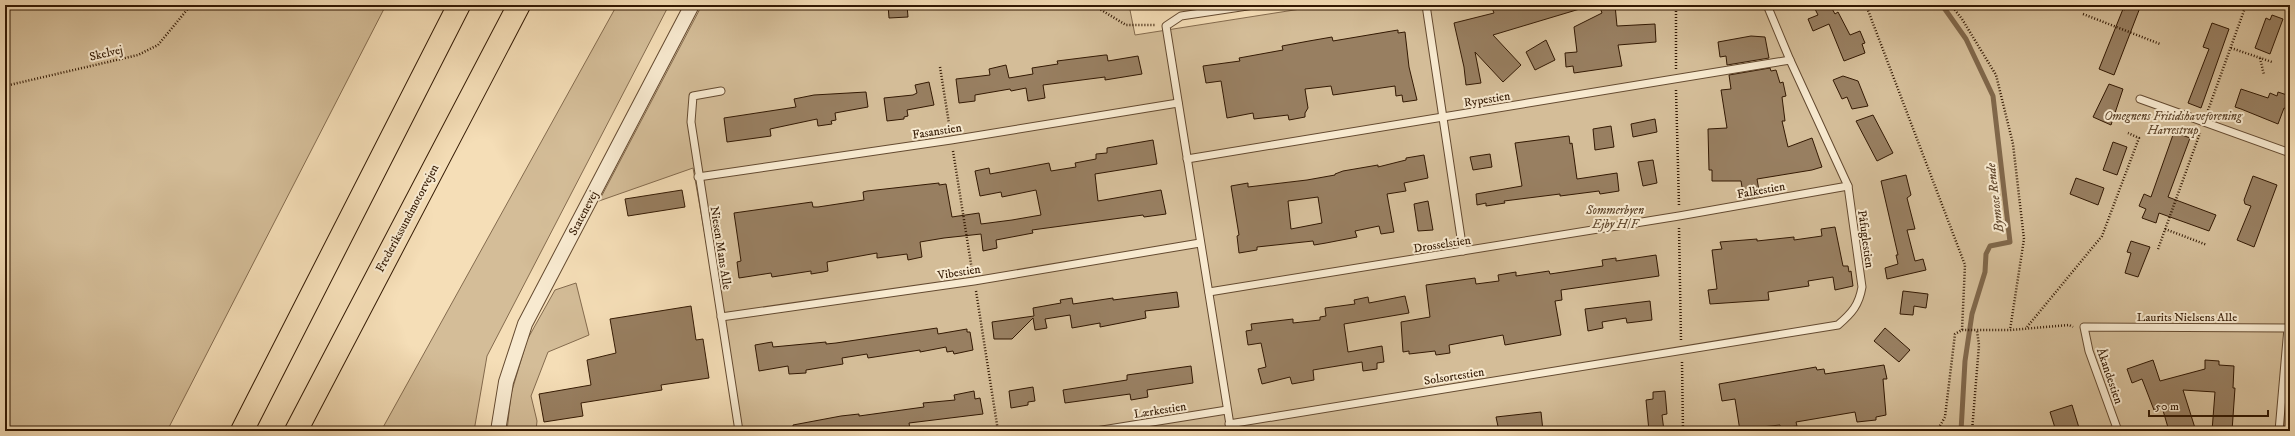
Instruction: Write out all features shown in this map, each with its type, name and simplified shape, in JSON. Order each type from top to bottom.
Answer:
[{"type":"highway","points":[[242,431],[459,5]]},
{"type":"highway","name":"Frederikssundmotorvejen","points":[[296,431],[519,5]]},
{"type":"street","name":"Statenevej","points":[[498,431],[506,382],[525,324],[692,5]]},
{"type":"lane","points":[[1230,427],[1166,26],[1181,16],[1254,5]]},
{"type":"lane","points":[[1426,5],[1463,251]]},
{"type":"lane","name":"Påfuglestien","points":[[1681,349],[1838,325],[1853,312],[1860,301],[1862,287],[1848,186],[1790,60],[1767,5]]},
{"type":"lane","name":"Rypestien","points":[[1187,159],[1790,60]]},
{"type":"lane","name":"Niesen Mans Alle","points":[[721,91],[693,96],[691,122],[698,177],[739,431]]},
{"type":"lane","points":[[2140,98],[2290,153]]},
{"type":"lane","name":"Fasanstien","points":[[698,177],[952,140],[1178,103]]},
{"type":"lane","name":"Falkestien","points":[[1679,216],[1848,186]]},
{"type":"lane","name":"Drosselstien","points":[[1208,292],[1679,216]]},
{"type":"lane","name":"Vibestien","points":[[721,317],[974,281],[1200,242]]},
{"type":"lane","name":"Laurits Nielsens Alle","points":[[2084,327],[2289,328]]},
{"type":"lane","name":"Åkandestien","points":[[2084,327],[2089,351],[2118,431]]},
{"type":"lane","points":[[2279,431],[2289,328]]},
{"type":"lane","name":"Solsortestien","points":[[1230,427],[1681,349]]},
{"type":"lane","name":"Lærkestien","points":[[1096,431],[1227,410]]},
{"type":"path","name":"Skelvej","points":[[5,86],[138,55],[158,45],[191,5]]},
{"type":"path","points":[[1093,5],[1126,25],[1166,26]]},
{"type":"path","points":[[1866,5],[1965,265],[1962,330]]},
{"type":"path","points":[[1951,5],[1962,19],[1996,75],[2013,144],[2024,239],[2010,330]]},
{"type":"path","points":[[2083,14],[2160,44]]},
{"type":"path","points":[[2231,48],[2272,62]]},
{"type":"path","points":[[2260,58],[2264,75]]},
{"type":"path","points":[[940,67],[998,431]]},
{"type":"path","points":[[2027,327],[2102,236],[2139,138],[2128,133]]},
{"type":"path","points":[[2165,229],[2207,245]]},
{"type":"path","points":[[1937,431],[1945,416],[1955,334],[1962,330],[2010,330],[2027,327],[2069,325],[2077,330],[2084,327]]},
{"type":"path","points":[[1972,431],[1979,345],[1977,331]]},
{"type":"green space","points":[[5,5],[386,5],[167,431],[5,431]]},
{"type":"green space","points":[[617,5],[669,5],[487,356],[474,431],[381,431]]},
{"type":"green space","name":"Sommerbyen Ejby H/F","points":[[702,5],[1129,5],[1135,35],[1326,5],[2290,5],[2290,431],[740,431],[693,168],[599,201]]},
{"type":"green space","points":[[576,283],[589,335],[548,352],[531,396],[537,421],[536,431],[507,431],[511,394],[527,340],[555,290]]},
{"type":"building","points":[[888,5],[907,5],[908,17],[889,18]]},
{"type":"building","points":[[1506,5],[1507,8],[1528,5],[1582,5],[1583,8],[1493,35],[1521,65],[1503,82],[1475,52],[1481,83],[1466,85],[1464,67],[1454,23],[1494,13],[1492,8]]},
{"type":"building","points":[[1599,5],[1615,5],[1617,26],[1655,24],[1656,42],[1618,45],[1622,66],[1574,73],[1573,66],[1566,67],[1565,53],[1577,52],[1574,27],[1602,13]]},
{"type":"building","points":[[1825,5],[1830,5],[1835,14],[1838,12],[1850,35],[1860,31],[1865,43],[1862,44],[1865,53],[1844,61],[1829,24],[1813,31],[1808,19],[1818,15],[1815,9]]},
{"type":"building","points":[[2127,5],[2141,5],[2114,75],[2099,69],[2123,9],[2125,10]]},
{"type":"building","points":[[2272,15],[2283,19],[2270,54],[2255,48],[2266,18],[2270,20]]},
{"type":"building","points":[[2212,23],[2229,29],[2201,108],[2188,103],[2209,49],[2203,47]]},
{"type":"building","points":[[1398,30],[1398,33],[1405,32],[1409,67],[1417,100],[1403,102],[1402,95],[1396,96],[1395,86],[1333,95],[1331,86],[1305,89],[1308,108],[1305,113],[1305,117],[1289,120],[1288,115],[1254,119],[1253,113],[1227,118],[1221,81],[1206,83],[1203,66],[1240,61],[1239,58],[1283,50],[1282,46],[1309,41],[1332,37],[1333,41]]},
{"type":"building","points":[[1751,36],[1765,37],[1769,58],[1727,65],[1726,56],[1720,57],[1718,42]]},
{"type":"building","points":[[1546,40],[1555,60],[1535,70],[1526,52]]},
{"type":"building","points":[[1107,55],[1108,61],[1138,56],[1142,74],[1105,80],[1105,77],[1043,85],[1045,98],[1028,101],[1026,88],[975,95],[975,101],[959,103],[956,79],[990,75],[989,69],[1006,65],[1009,78],[1033,74],[1032,68],[1058,64],[1057,61]]},
{"type":"building","points":[[1770,68],[1771,71],[1776,70],[1780,83],[1783,82],[1786,96],[1782,97],[1785,121],[1782,121],[1788,147],[1812,138],[1822,167],[1757,179],[1760,196],[1744,199],[1741,181],[1712,181],[1712,170],[1709,170],[1708,129],[1727,128],[1721,90],[1731,89],[1729,75]]},
{"type":"building","points":[[1843,76],[1858,81],[1868,106],[1852,109],[1847,97],[1842,99],[1833,80]]},
{"type":"building","points":[[929,82],[934,105],[907,110],[908,116],[904,117],[904,119],[887,121],[884,98],[913,95],[917,93],[915,85]]},
{"type":"building","points":[[2109,84],[2123,89],[2111,125],[2093,117]]},
{"type":"building","points":[[2241,89],[2268,98],[2270,93],[2277,96],[2278,92],[2290,96],[2290,110],[2284,108],[2278,124],[2235,107]]},
{"type":"building","points":[[866,92],[868,107],[835,113],[836,120],[831,121],[832,124],[818,126],[817,119],[770,129],[771,136],[727,142],[724,118],[796,107],[794,99],[814,95]]},
{"type":"building","points":[[1873,115],[1893,153],[1877,161],[1856,121]]},
{"type":"building","points":[[1655,119],[1657,132],[1633,137],[1631,124]]},
{"type":"building","points":[[1611,126],[1614,147],[1595,150],[1593,129]]},
{"type":"building","points":[[2174,132],[2190,138],[2168,197],[2216,215],[2209,231],[2159,213],[2156,223],[2142,218],[2146,209],[2139,206],[2144,194],[2151,197]]},
{"type":"building","points":[[1569,136],[1570,144],[1572,143],[1577,179],[1617,173],[1619,191],[1600,194],[1599,191],[1560,196],[1560,194],[1504,201],[1505,203],[1486,206],[1486,203],[1477,205],[1476,194],[1522,186],[1515,143]]},
{"type":"building","points":[[1153,140],[1157,164],[1095,174],[1098,201],[1161,190],[1166,214],[1144,217],[1143,215],[1032,230],[1033,233],[996,240],[997,248],[983,251],[981,234],[944,238],[920,242],[922,257],[908,260],[907,254],[877,258],[877,253],[827,262],[828,271],[823,272],[811,274],[811,271],[772,277],[771,273],[739,278],[737,262],[741,261],[734,213],[812,202],[813,207],[818,207],[864,200],[863,192],[867,191],[939,183],[939,185],[946,184],[952,217],[979,213],[981,224],[1041,215],[1036,190],[1002,197],[1001,192],[980,196],[975,171],[989,168],[990,174],[1049,163],[1051,171],[1076,167],[1075,163],[1096,159],[1096,154],[1107,153],[1107,148]]},
{"type":"building","points":[[2113,142],[2127,147],[2117,175],[2103,170]]},
{"type":"building","points":[[1490,154],[1492,167],[1473,170],[1470,157]]},
{"type":"building","points":[[1424,155],[1428,178],[1404,183],[1406,191],[1387,194],[1394,232],[1381,234],[1379,226],[1355,231],[1357,237],[1326,243],[1314,245],[1313,241],[1257,247],[1257,250],[1239,253],[1237,236],[1239,235],[1231,186],[1248,183],[1248,187],[1307,180],[1335,175],[1343,171],[1378,165],[1378,167],[1406,160],[1406,158]],"holes":[[[1318,197],[1322,223],[1291,229],[1288,201]]]},
{"type":"building","points":[[1653,160],[1657,183],[1643,186],[1638,162]]},
{"type":"building","points":[[1906,175],[1911,195],[1907,198],[1915,229],[1907,230],[1915,261],[1923,259],[1926,270],[1887,279],[1885,268],[1898,264],[1896,255],[1898,255],[1881,181]]},
{"type":"building","points":[[2253,176],[2277,185],[2254,247],[2237,240],[2251,206],[2245,204],[2244,200]]},
{"type":"building","points":[[2076,178],[2104,188],[2098,205],[2070,194]]},
{"type":"building","points":[[682,190],[685,207],[628,216],[625,199]]},
{"type":"building","points":[[1428,201],[1433,230],[1418,231],[1414,204]]},
{"type":"building","points":[[1835,227],[1843,266],[1848,266],[1849,272],[1851,271],[1853,286],[1835,290],[1833,277],[1808,281],[1809,286],[1768,292],[1769,300],[1710,304],[1708,290],[1717,289],[1712,250],[1722,249],[1720,242],[1757,239],[1757,241],[1794,237],[1794,240],[1822,236],[1821,229]]},
{"type":"building","points":[[2131,241],[2150,247],[2138,277],[2125,273],[2131,253],[2127,252]]},
{"type":"building","points":[[1656,255],[1659,276],[1561,290],[1562,300],[1555,301],[1561,335],[1505,345],[1503,335],[1449,345],[1450,353],[1436,355],[1435,351],[1409,354],[1409,351],[1403,352],[1401,322],[1430,317],[1426,285],[1475,278],[1476,284],[1499,281],[1498,275],[1516,272],[1516,276],[1549,271],[1550,274],[1603,266],[1602,260],[1616,258],[1616,261]]},
{"type":"building","points":[[1903,291],[1928,294],[1926,308],[1914,306],[1913,315],[1900,314]]},
{"type":"building","points":[[1177,292],[1179,307],[1145,311],[1146,318],[1100,327],[1100,323],[1072,328],[1070,315],[1045,319],[1047,328],[1035,330],[1033,318],[1012,339],[994,339],[992,322],[1034,316],[1033,308],[1061,303],[1060,300],[1072,298],[1073,304],[1113,298],[1113,300]]},
{"type":"building","points":[[1405,296],[1409,313],[1344,324],[1348,352],[1382,346],[1384,362],[1377,363],[1377,369],[1363,371],[1362,362],[1313,370],[1314,380],[1292,384],[1290,377],[1262,384],[1258,369],[1266,367],[1261,343],[1248,345],[1246,331],[1252,330],[1251,324],[1293,319],[1293,323],[1320,320],[1320,317],[1326,316],[1325,308],[1355,304],[1354,300],[1368,297],[1369,303]]},
{"type":"building","points":[[1650,301],[1652,320],[1627,323],[1626,318],[1602,322],[1603,328],[1588,331],[1585,309]]},
{"type":"building","points":[[691,306],[696,340],[703,339],[709,378],[661,385],[662,390],[581,403],[583,416],[544,422],[539,394],[591,385],[587,360],[616,353],[610,319]]},
{"type":"building","points":[[937,328],[938,334],[967,329],[967,332],[970,332],[973,350],[954,354],[953,351],[947,352],[946,347],[920,352],[920,350],[868,358],[867,354],[842,358],[843,364],[806,370],[806,373],[789,374],[788,366],[759,371],[755,345],[772,342],[773,347],[826,342],[826,344]]},
{"type":"building","points":[[1885,328],[1910,350],[1899,362],[1874,341]]},
{"type":"building","points":[[2153,360],[2160,381],[2205,369],[2205,360],[2219,361],[2219,365],[2234,366],[2233,388],[2235,388],[2232,431],[2212,431],[2215,392],[2183,390],[2195,428],[2186,431],[2169,431],[2162,407],[2154,410],[2142,379],[2132,383],[2127,369]]},
{"type":"building","points":[[1884,365],[1887,379],[1883,379],[1886,415],[1876,417],[1876,420],[1857,422],[1855,412],[1796,422],[1797,426],[1780,428],[1780,425],[1752,428],[1752,431],[1740,431],[1735,399],[1722,401],[1719,384],[1816,367],[1817,370],[1824,369],[1825,374]]},
{"type":"building","points":[[1191,366],[1193,383],[1147,390],[1148,397],[1131,400],[1130,394],[1065,403],[1063,390],[1127,380],[1127,375]]},
{"type":"building","points":[[1033,387],[1035,401],[1028,402],[1028,405],[1011,408],[1009,391]]},
{"type":"building","points":[[974,391],[975,399],[980,398],[983,414],[909,423],[910,429],[896,431],[896,427],[858,431],[793,431],[793,425],[841,416],[859,414],[859,416],[924,407],[923,403],[955,400],[954,395]]},
{"type":"building","points":[[1665,391],[1667,414],[1662,415],[1664,431],[1649,431],[1646,400],[1653,399],[1653,392]]},
{"type":"building","points":[[2072,405],[2080,431],[2056,431],[2050,412]]},
{"type":"building","points":[[1541,412],[1543,431],[1499,431],[1496,417]]},
{"type":"waterway","name":"Bymose Rende","points":[[1942,5],[1966,39],[1993,96],[2010,242],[1990,246],[1986,254],[1985,272],[1972,314],[1965,361],[1961,431]]},
{"type":"park label","name":"Omegnens Fritidshaveforening Harrestrup","points":[[2173,123]]}]
